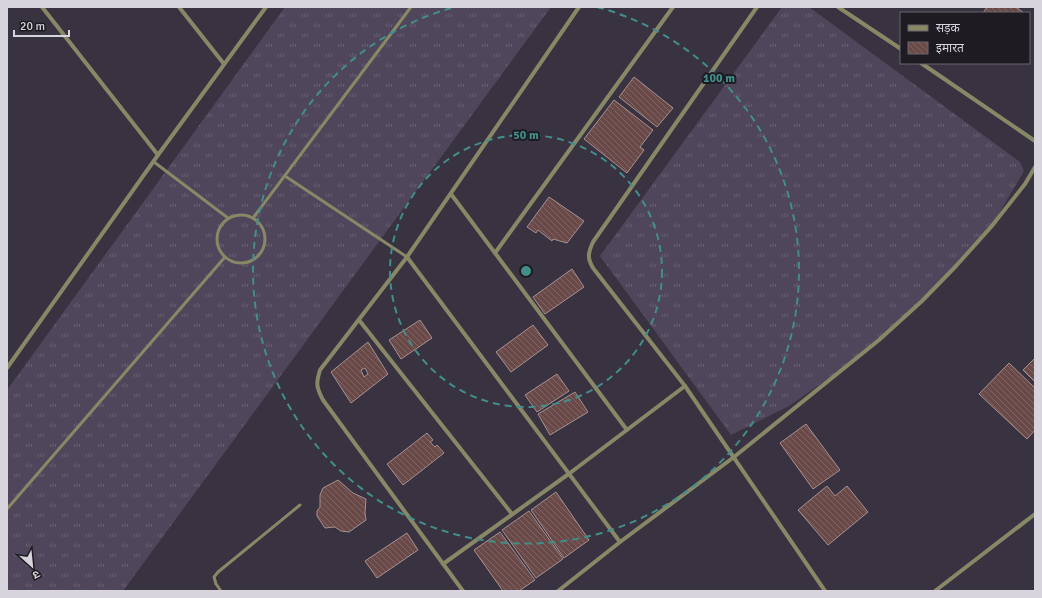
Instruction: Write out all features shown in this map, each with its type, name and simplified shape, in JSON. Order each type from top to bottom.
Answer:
[{"type":"street","points":[[42,7],[158,155]]},
{"type":"street","points":[[179,7],[224,64]]},
{"type":"street","points":[[463,591],[323,400],[318,390],[316,381],[320,370],[407,258],[579,7]]},
{"type":"street","points":[[495,253],[673,7]]},
{"type":"street","points":[[757,7],[597,236],[589,252],[588,260],[685,386],[825,591]]},
{"type":"street","points":[[838,7],[900,48]]},
{"type":"street","points":[[7,368],[264,8]]},
{"type":"street","points":[[923,64],[1035,141]]},
{"type":"street","points":[[558,591],[620,542],[734,458],[859,357],[922,300],[956,266],[991,227],[1025,184],[1035,167]]},
{"type":"street","points":[[451,194],[627,430]]},
{"type":"street","points":[[407,258],[570,473],[620,542]]},
{"type":"street","points":[[359,320],[512,514]]},
{"type":"street","points":[[443,564],[570,473],[685,386]]},
{"type":"street","points":[[935,591],[1035,514]]},
{"type":"lane","points":[[253,218],[411,7]]},
{"type":"lane","points":[[154,162],[228,218]]},
{"type":"lane","points":[[285,176],[407,258]]},
{"type":"lane","points":[[242,215],[253,218],[261,226],[264,232],[264,247],[260,254],[253,260],[245,263],[237,263],[225,257],[218,248],[218,231],[228,218],[242,215]]},
{"type":"lane","points":[[7,509],[225,257]]},
{"type":"lane","points":[[221,591],[216,584],[214,577],[218,572],[300,505]]},
{"type":"green space","points":[[285,7],[551,7],[123,591],[7,591],[7,390]]},
{"type":"green space","points":[[782,7],[809,7],[1020,162],[1024,171],[991,227],[922,301],[859,357],[789,406],[731,435],[600,256]]},
{"type":"building","points":[[987,7],[1016,7],[1023,12],[984,12]]},
{"type":"building","points":[[634,77],[673,108],[657,127],[619,97]]},
{"type":"building","points":[[614,100],[653,130],[640,147],[644,150],[627,173],[584,139]]},
{"type":"building","points":[[549,197],[584,221],[567,243],[553,239],[552,241],[538,230],[536,233],[527,227]]},
{"type":"building","points":[[572,269],[584,287],[545,314],[533,297]]},
{"type":"building","points":[[420,320],[432,338],[401,359],[389,340]]},
{"type":"building","points":[[533,325],[548,345],[511,372],[496,352]]},
{"type":"building","points":[[368,342],[388,374],[351,403],[331,372]],"holes":[[[365,368],[368,374],[364,377],[361,370]]]},
{"type":"building","points":[[1035,358],[1035,382],[1023,370]]},
{"type":"building","points":[[1009,363],[1035,388],[1035,430],[1027,439],[979,394]]},
{"type":"building","points":[[557,374],[569,391],[537,412],[525,395]]},
{"type":"building","points":[[575,392],[588,412],[550,435],[538,414]]},
{"type":"building","points":[[806,424],[840,470],[813,489],[780,443]]},
{"type":"building","points":[[427,433],[433,440],[430,442],[435,447],[437,445],[444,453],[403,485],[387,464]]},
{"type":"building","points":[[338,480],[353,493],[366,499],[366,520],[349,532],[341,531],[335,527],[325,528],[317,516],[317,511],[320,507],[320,495],[323,488]]},
{"type":"building","points":[[827,486],[835,496],[847,486],[868,512],[828,545],[798,510]]},
{"type":"building","points":[[556,492],[589,540],[564,558],[531,510]]},
{"type":"building","points":[[529,511],[563,559],[536,578],[502,530]]},
{"type":"building","points":[[500,532],[535,580],[519,591],[503,591],[474,550]]},
{"type":"building","points":[[407,533],[418,550],[377,578],[365,561]]}]
